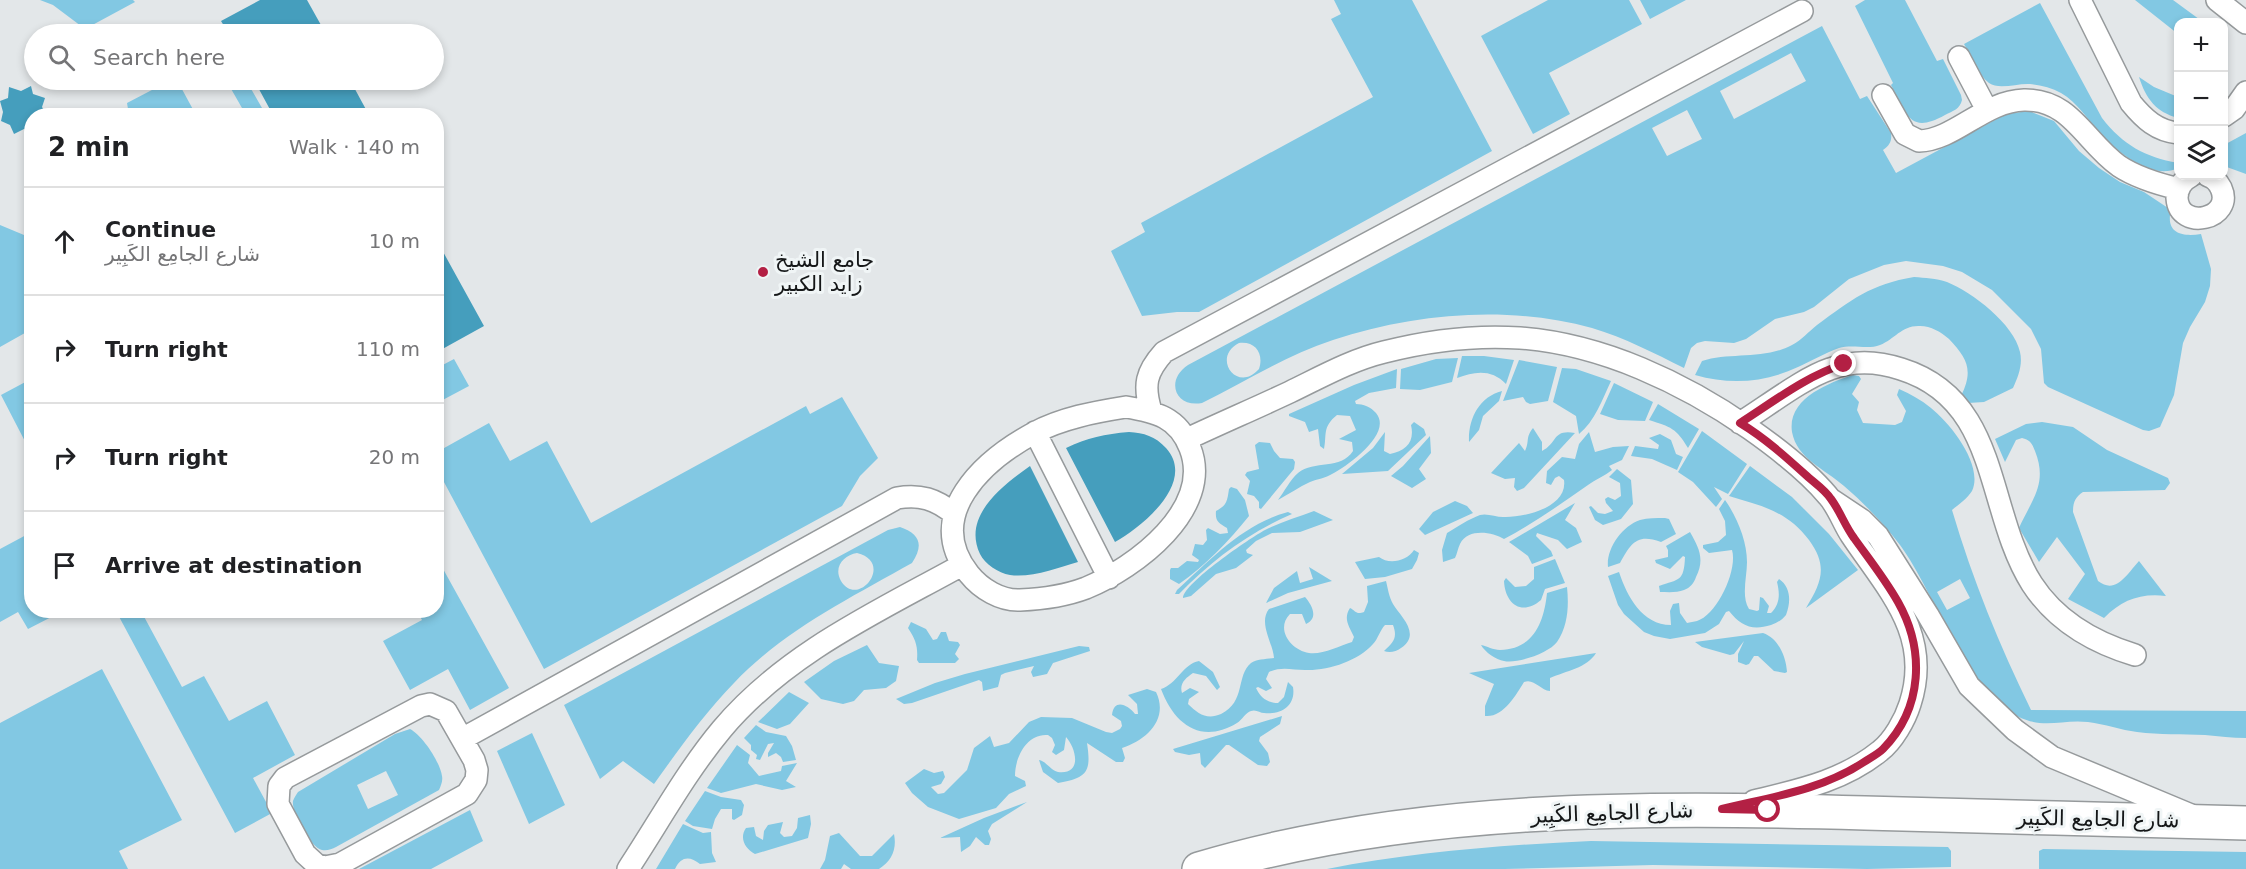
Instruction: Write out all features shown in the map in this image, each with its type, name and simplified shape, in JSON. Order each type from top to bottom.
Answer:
[{"type":"main road","name":"شارع الجامِع الكَبِير","points":[[1199,869],[1325,839],[1434,823],[1541,815],[1722,809],[2232,820]]},
{"type":"lane","points":[[2080,0],[2131,103],[2154,126],[2174,134]]},
{"type":"lane","points":[[2217,0],[2246,23]]},
{"type":"lane","points":[[1151,411],[1146,395],[1147,379],[1153,364],[1164,352],[1802,11]]},
{"type":"lane","points":[[1959,57],[1987,110]]},
{"type":"lane","points":[[2228,113],[2246,92]]},
{"type":"lane","points":[[1883,95],[1905,134],[1918,141],[1935,138],[2005,102],[2026,100],[2061,109],[2098,149],[2134,175],[2185,182],[2177,198],[2180,207],[2185,214],[2202,219],[2211,217],[2222,203],[2223,193],[2216,180]]},
{"type":"lane","points":[[2228,116],[2246,113]]},
{"type":"lane","points":[[1187,439],[1333,370],[1383,352],[1474,339],[1530,339],[1563,344],[1611,357],[1659,377],[1740,423],[1790,461],[1832,500],[1863,520],[1878,536],[1969,686],[2015,730],[2052,757],[2232,820]]},
{"type":"lane","points":[[1740,423],[1812,377],[1844,364],[1861,362],[1887,364],[1912,372],[1936,385],[1955,403],[1974,429],[1983,448],[2009,538],[2034,586],[2051,607],[2070,624],[2114,648],[2135,655]]},
{"type":"lane","points":[[1126,407],[1151,411],[1166,417],[1187,439],[1193,457],[1195,475],[1191,493],[1181,514],[1137,559],[1109,578],[1061,596],[1012,600],[992,594],[975,582],[962,565],[953,540],[954,514],[965,489],[981,472],[1035,432],[1096,412],[1126,407]]},
{"type":"lane","points":[[1035,432],[1109,578]]},
{"type":"lane","points":[[462,739],[897,498],[912,496],[928,498],[942,504],[954,514]]},
{"type":"lane","points":[[1722,809],[1817,785],[1855,768],[1882,750],[1908,712],[1916,686],[1917,664],[1908,624],[1883,578],[1853,537],[1832,500]]},
{"type":"lane","points":[[628,869],[696,763],[723,728],[754,695],[788,666],[825,640],[962,565]]},
{"type":"lane","points":[[430,704],[446,711],[462,739],[477,770],[476,780],[467,794],[333,867],[317,865],[310,860],[278,804],[279,786],[292,772],[421,706],[430,704]]},
{"type":"shaded area","points":[[40,0],[133,0],[135,2],[94,24],[78,24],[53,5]]},
{"type":"shaded area","points":[[260,0],[307,0],[320,24],[223,24],[221,21]]},
{"type":"shaded area","points":[[1334,0],[1412,0],[1492,151],[1199,312],[1142,316],[1111,251],[1145,232],[1141,223],[1373,97],[1331,19],[1341,14]]},
{"type":"shaded area","points":[[1548,0],[1629,0],[1642,24],[1549,73],[1570,114],[1533,134],[1481,36]]},
{"type":"shaded area","points":[[1640,0],[1686,0],[1650,19]]},
{"type":"shaded area","points":[[1865,0],[1905,0],[1937,61],[1943,59],[1961,95],[1962,100],[1958,108],[1933,121],[1924,123],[1910,118],[1891,85],[1893,83],[1855,6]]},
{"type":"shaded area","points":[[2135,0],[2173,0],[2198,18],[2174,18],[2174,31]]},
{"type":"shaded area","points":[[2040,3],[2102,118],[2127,143],[2145,153],[2174,162],[2174,169],[2157,171],[2146,168],[2125,156],[2100,133],[2072,101],[2058,91],[2030,84],[2003,86],[1989,83],[1981,75],[1964,44]]},
{"type":"shaded area","points":[[1822,26],[1860,99],[1867,96],[1891,133],[1890,143],[1883,150],[1896,173],[2006,114],[2029,111],[2054,121],[2079,151],[2099,168],[2120,182],[2144,192],[2171,210],[2171,224],[2177,232],[2188,235],[2201,234],[2211,269],[2210,286],[2205,302],[2183,343],[2174,395],[2160,427],[2149,431],[2048,387],[2044,383],[2041,349],[2031,329],[1992,290],[1962,272],[1943,266],[1906,261],[1884,265],[1849,279],[1814,307],[1804,312],[1775,319],[1746,339],[1734,343],[1705,341],[1697,343],[1691,348],[1684,368],[1628,341],[1592,328],[1528,316],[1495,315],[1429,318],[1364,331],[1333,340],[1282,361],[1202,403],[1185,401],[1176,392],[1177,378],[1188,365]],"holes":[[[1791,53],[1806,81],[1734,119],[1720,91]],[[1687,110],[1702,139],[1667,156],[1652,128]],[[1239,343],[1254,346],[1260,358],[1259,369],[1251,376],[1243,377],[1230,371],[1227,356],[1231,349]]]},
{"type":"shaded area","points":[[2139,77],[2154,87],[2174,95],[2174,116],[2153,104]]},
{"type":"shaded area","points":[[9,87],[21,91],[32,90],[33,94],[45,98],[43,108],[24,108],[24,129],[14,134],[10,125],[1,121],[3,112],[0,101],[8,98]]},
{"type":"shaded area","points":[[152,90],[182,90],[192,108],[128,108],[127,103]]},
{"type":"shaded area","points":[[232,90],[252,90],[262,108],[242,108]]},
{"type":"shaded area","points":[[259,90],[355,90],[365,108],[269,108]]},
{"type":"shaded area","points":[[2246,133],[2246,174],[2228,167],[2228,143]]},
{"type":"shaded area","points":[[0,225],[24,235],[24,334],[0,347]]},
{"type":"shaded area","points":[[444,254],[484,326],[444,348]]},
{"type":"shaded area","points":[[1914,277],[1947,282],[1980,301],[2001,320],[2016,341],[2021,357],[2013,388],[1984,402],[1968,403],[1961,396],[1968,372],[1960,352],[1943,334],[1924,326],[1914,326],[1903,330],[1880,345],[1839,348],[1798,367],[1760,379],[1734,381],[1695,375],[1702,361],[1781,350],[1799,341],[1829,316],[1862,294],[1885,284]]},
{"type":"shaded area","points":[[1462,356],[1514,360],[1506,384],[1495,376],[1483,373],[1457,378]]},
{"type":"shaded area","points":[[1458,358],[1452,382],[1420,390],[1400,389],[1401,369],[1436,359]]},
{"type":"shaded area","points":[[454,359],[469,386],[444,399],[444,364]]},
{"type":"shaded area","points":[[1519,360],[1557,367],[1548,401],[1530,404],[1523,397],[1503,401]]},
{"type":"shaded area","points":[[1562,368],[1576,369],[1611,381],[1594,417],[1579,434],[1576,416],[1553,402]]},
{"type":"shaded area","points":[[1397,369],[1396,388],[1369,393],[1355,401],[1356,404],[1372,409],[1380,421],[1379,430],[1367,448],[1339,470],[1306,484],[1278,500],[1298,473],[1304,469],[1335,463],[1348,457],[1353,451],[1352,442],[1339,439],[1356,430],[1350,416],[1337,415],[1327,427],[1324,449],[1320,446],[1318,429],[1309,432],[1305,422],[1289,414]]},
{"type":"shaded area","points":[[1853,375],[1861,379],[1852,394],[1859,402],[1857,410],[1863,423],[1895,425],[1902,422],[1906,411],[1897,395],[1899,389],[1916,397],[1939,415],[1963,445],[1973,469],[1974,481],[1970,494],[1952,510],[1987,612],[2031,710],[2246,711],[2246,738],[2146,733],[2078,721],[2036,722],[2017,716],[1998,702],[1981,684],[1966,662],[1900,545],[1866,507],[1844,486],[1813,463],[1795,441],[1792,420],[1796,410],[1811,394]],"holes":[[[1960,579],[1970,598],[1947,610],[1937,592]]]},
{"type":"shaded area","points":[[24,383],[24,439],[1,395]]},
{"type":"shaded area","points":[[1614,383],[1653,402],[1645,421],[1618,420],[1600,414]]},
{"type":"shaded area","points":[[1502,391],[1499,401],[1483,416],[1479,430],[1469,442],[1470,425],[1476,410],[1487,398]]},
{"type":"shaded area","points":[[842,397],[878,458],[860,476],[842,506],[544,669],[444,482],[444,448],[489,423],[510,461],[547,441],[591,523],[806,406],[810,414]]},
{"type":"shaded area","points":[[1658,404],[1699,429],[1688,448],[1672,429],[1649,420]]},
{"type":"shaded area","points":[[1414,422],[1424,429],[1426,435],[1388,471],[1342,474],[1373,448],[1385,432],[1384,451],[1390,454],[1401,451],[1410,441],[1411,425]]},
{"type":"shaded area","points":[[2042,422],[2073,427],[2107,450],[2168,478],[2170,483],[2165,490],[2083,492],[2075,500],[2073,506],[2073,512],[2098,581],[2110,586],[2116,584],[2126,577],[2139,561],[2166,596],[2132,599],[2104,618],[2068,599],[2085,574],[2057,537],[2039,562],[2019,528],[2039,482],[2039,463],[2035,451],[2027,440],[2022,438],[2016,440],[2005,462],[1995,439],[2026,424]]},
{"type":"shaded area","points":[[1533,428],[1542,442],[1542,451],[1562,433],[1575,433],[1524,488],[1517,491],[1514,487],[1515,478],[1505,479],[1491,473],[1519,443],[1525,451],[1529,434]]},
{"type":"shaded area","points":[[1702,431],[1747,464],[1728,494],[1714,487],[1722,499],[1716,507],[1693,482],[1678,472]]},
{"type":"shaded area","points":[[1129,432],[1149,436],[1162,444],[1174,461],[1175,475],[1171,489],[1151,515],[1115,542],[1066,448],[1096,437]]},
{"type":"shaded area","points":[[1589,432],[1595,452],[1629,446],[1622,460],[1609,466],[1612,470],[1504,539],[1487,533],[1469,535],[1460,544],[1455,558],[1443,562],[1442,550],[1447,533],[1467,521],[1483,515],[1512,517],[1533,513],[1552,504],[1563,489],[1564,480],[1559,476],[1551,485],[1546,483],[1547,471],[1562,457],[1575,459],[1579,444]]},
{"type":"shaded area","points":[[1660,434],[1671,440],[1676,454],[1683,457],[1677,470],[1652,459],[1631,456],[1635,446],[1658,449],[1659,445],[1649,438]]},
{"type":"shaded area","points":[[1430,436],[1431,453],[1419,469],[1426,479],[1412,488],[1391,476],[1403,466]]},
{"type":"shaded area","points":[[1259,442],[1270,443],[1280,458],[1293,459],[1295,462],[1294,469],[1261,509],[1254,496],[1247,494],[1250,481],[1245,475],[1247,472],[1259,469],[1255,445]]},
{"type":"shaded area","points":[[1030,466],[1078,562],[1035,574],[1018,576],[1005,574],[982,558],[976,540],[976,527],[988,503]]},
{"type":"shaded area","points":[[1750,466],[1792,497],[1829,534],[1858,570],[1806,608],[1816,590],[1821,574],[1819,558],[1809,540],[1801,530],[1783,516],[1729,496]]},
{"type":"shaded area","points":[[1617,469],[1631,480],[1633,504],[1621,519],[1603,525],[1595,520],[1589,507],[1591,506],[1598,513],[1605,514],[1613,511],[1605,499],[1608,497],[1615,500],[1621,496],[1620,483],[1609,477]]},
{"type":"shaded area","points":[[1231,487],[1237,489],[1245,500],[1249,516],[1217,552],[1189,577],[1179,584],[1170,579],[1171,568],[1178,568],[1187,561],[1198,562],[1199,560],[1192,555],[1195,544],[1203,545],[1207,540],[1206,530],[1208,528],[1220,534],[1228,533],[1227,528],[1217,520],[1216,511],[1226,503]]},
{"type":"shaded area","points":[[1725,500],[1734,514],[1745,546],[1747,562],[1745,592],[1749,609],[1759,610],[1760,597],[1769,606],[1767,613],[1774,610],[1778,602],[1777,582],[1779,579],[1786,586],[1789,595],[1786,615],[1773,624],[1753,627],[1743,624],[1729,611],[1719,624],[1705,633],[1670,639],[1644,632],[1624,614],[1618,605],[1608,576],[1619,572],[1626,590],[1637,607],[1644,615],[1661,624],[1671,625],[1670,611],[1673,604],[1679,603],[1680,613],[1687,623],[1704,617],[1712,610],[1724,591],[1732,569],[1732,550],[1709,553],[1703,548],[1703,545],[1718,542],[1726,535],[1725,521],[1719,509]]},
{"type":"shaded area","points":[[1455,501],[1467,506],[1473,513],[1425,535],[1419,529],[1433,512]]},
{"type":"shaded area","points":[[1575,503],[1565,520],[1576,528],[1582,542],[1567,549],[1558,540],[1537,533],[1536,536],[1553,556],[1532,564],[1528,556],[1509,542]]},
{"type":"shaded area","points":[[1314,511],[1333,520],[1300,532],[1272,533],[1256,541],[1246,550],[1247,553],[1253,555],[1236,568],[1216,574],[1191,596],[1183,598],[1186,591],[1205,572],[1246,542],[1271,527]]},
{"type":"shaded area","points":[[1288,512],[1292,514],[1231,548],[1179,594],[1175,594],[1228,544],[1256,525]]},
{"type":"shaded area","points":[[1669,519],[1676,534],[1661,542],[1653,539],[1640,539],[1631,545],[1620,563],[1608,567],[1612,546],[1627,527],[1640,520]]},
{"type":"shaded area","points":[[900,527],[916,537],[919,546],[912,563],[818,617],[753,664],[712,707],[654,784],[623,761],[600,779],[564,705],[888,530]],"holes":[[[857,553],[868,558],[873,565],[870,581],[864,587],[856,590],[848,588],[839,576],[841,562]]]},
{"type":"shaded area","points":[[1690,532],[1700,559],[1699,571],[1692,585],[1681,591],[1660,592],[1659,586],[1676,580],[1682,575],[1685,557],[1683,556],[1670,569],[1656,563],[1655,560],[1668,557],[1666,546]]},
{"type":"shaded area","points":[[24,536],[24,618],[49,618],[28,629],[18,612],[0,622],[0,549]]},
{"type":"shaded area","points":[[1414,550],[1419,553],[1412,569],[1385,577],[1365,579],[1355,562],[1379,557],[1388,561],[1398,561],[1407,557]]},
{"type":"shaded area","points":[[1555,559],[1565,583],[1545,589],[1541,600],[1534,605],[1521,607],[1515,605],[1507,596],[1504,581],[1506,578],[1515,587],[1526,586],[1534,579],[1534,567]]},
{"type":"shaded area","points":[[1309,567],[1332,581],[1288,593],[1266,603],[1274,588],[1297,571],[1300,583],[1313,579]]},
{"type":"shaded area","points":[[444,571],[509,688],[470,710],[448,669],[410,690],[383,641],[422,620],[421,618],[444,618]]},
{"type":"shaded area","points":[[1386,581],[1392,601],[1410,631],[1407,643],[1399,649],[1392,652],[1384,651],[1395,637],[1393,625],[1385,625],[1375,642],[1367,650],[1342,664],[1314,670],[1283,669],[1269,672],[1266,679],[1272,688],[1266,691],[1256,688],[1267,701],[1278,703],[1284,697],[1288,682],[1293,687],[1290,704],[1277,712],[1264,713],[1255,710],[1249,712],[1237,723],[1224,729],[1212,732],[1201,731],[1181,721],[1173,712],[1161,689],[1193,663],[1199,661],[1213,672],[1220,687],[1217,690],[1206,676],[1193,673],[1182,684],[1181,689],[1182,693],[1190,688],[1199,692],[1189,699],[1188,704],[1207,716],[1216,716],[1229,709],[1238,696],[1246,668],[1259,660],[1274,658],[1265,627],[1269,609],[1305,597],[1312,607],[1312,618],[1306,624],[1302,614],[1290,614],[1284,626],[1287,638],[1302,651],[1314,653],[1325,651],[1352,642],[1354,637],[1347,619],[1350,608],[1358,613],[1364,612],[1368,602],[1367,586]]},
{"type":"shaded area","points":[[1567,587],[1566,623],[1561,636],[1553,646],[1532,657],[1517,661],[1498,659],[1483,648],[1481,645],[1497,650],[1521,645],[1529,639],[1540,624],[1547,593]]},
{"type":"shaded area","points":[[120,618],[145,618],[182,687],[204,676],[229,721],[267,701],[295,755],[253,778],[272,813],[235,833]]},
{"type":"shaded area","points":[[911,622],[926,629],[933,640],[937,639],[941,632],[946,632],[949,641],[958,642],[960,645],[955,654],[959,659],[955,663],[919,663],[916,644],[908,628]]},
{"type":"shaded area","points":[[1763,633],[1777,643],[1785,660],[1787,672],[1774,671],[1758,656],[1754,656],[1746,665],[1738,662],[1738,654],[1744,641],[1734,654],[1730,655],[1702,647],[1695,642]]},
{"type":"shaded area","points":[[867,645],[879,663],[899,666],[896,681],[886,688],[864,690],[854,701],[843,704],[821,699],[804,682],[834,661]]},
{"type":"shaded area","points":[[1079,646],[1089,647],[1090,651],[1053,663],[1047,674],[1033,677],[1031,672],[1034,666],[1005,673],[1001,675],[998,687],[983,691],[982,682],[979,680],[912,703],[904,704],[896,699],[965,674]]},
{"type":"shaded area","points":[[1596,653],[1582,666],[1550,678],[1550,691],[1534,683],[1524,682],[1508,705],[1492,716],[1485,716],[1485,706],[1494,684],[1469,673]]},
{"type":"shaded area","points":[[102,669],[182,820],[119,851],[128,869],[0,869],[0,723]]},
{"type":"shaded area","points":[[1147,689],[1156,692],[1160,711],[1158,719],[1140,740],[1122,748],[1125,758],[1123,762],[1116,762],[1087,743],[1089,760],[1086,771],[1076,778],[1058,783],[1043,772],[1039,760],[1055,771],[1066,772],[1074,765],[1075,760],[1070,742],[1066,737],[1064,750],[1056,755],[1052,752],[1055,745],[1052,738],[1048,735],[1041,735],[1028,742],[1017,761],[1015,776],[1025,781],[1026,786],[1009,794],[996,808],[959,819],[928,807],[912,793],[905,783],[924,769],[934,773],[943,771],[945,777],[941,784],[931,787],[938,794],[944,793],[967,770],[974,748],[990,736],[994,747],[1009,743],[1029,722],[1041,717],[1072,718],[1112,733],[1122,726],[1121,721],[1112,715],[1115,706],[1125,706],[1138,714],[1137,704],[1128,695]]},
{"type":"shaded area","points":[[789,692],[809,703],[790,724],[777,729],[758,722]]},
{"type":"shaded area","points":[[1282,716],[1280,724],[1260,737],[1259,741],[1268,753],[1270,762],[1267,766],[1258,765],[1229,745],[1226,745],[1205,768],[1201,764],[1200,753],[1189,755],[1175,752],[1173,749]]},
{"type":"shaded area","points":[[756,725],[766,732],[786,736],[796,760],[783,762],[776,753],[768,757],[774,743],[768,744],[760,760],[756,759],[757,755],[744,738]]},
{"type":"shaded area","points":[[410,729],[425,743],[441,770],[442,780],[439,790],[334,848],[322,850],[318,848],[307,837],[295,813],[293,801],[298,792],[395,734]],"holes":[[[386,771],[398,795],[368,809],[357,785]]]},
{"type":"shaded area","points":[[532,733],[565,805],[529,824],[497,751]]},
{"type":"shaded area","points":[[737,745],[750,755],[748,763],[759,776],[781,771],[782,766],[797,763],[786,781],[796,787],[782,790],[756,784],[721,793],[707,788]]},
{"type":"shaded area","points":[[705,791],[721,797],[741,800],[744,805],[742,815],[734,820],[732,809],[721,809],[712,829],[693,826],[685,821]]},
{"type":"shaded area","points":[[1027,802],[992,824],[988,831],[991,839],[989,845],[985,845],[976,837],[970,846],[961,852],[960,837],[940,838],[984,818]]},
{"type":"shaded area","points":[[470,810],[483,841],[431,869],[359,869]]},
{"type":"shaded area","points":[[810,815],[808,838],[755,854],[744,843],[743,836],[746,828],[754,827],[756,836],[763,840],[764,831],[768,825],[783,822],[780,833],[784,837],[792,836],[797,828],[798,818]]},
{"type":"shaded area","points":[[683,824],[703,833],[711,832],[712,853],[716,862],[700,864],[686,859],[680,862],[675,869],[656,869]]},
{"type":"shaded area","points":[[839,833],[860,856],[872,856],[894,834],[895,845],[887,862],[879,869],[851,869],[844,864],[841,869],[820,869],[825,860],[830,836]]},
{"type":"shaded area","points":[[1591,841],[1948,847],[1951,851],[1951,867],[1867,869],[1653,865],[1504,869],[1327,869],[1459,850]]},
{"type":"shaded area","points":[[2043,849],[2246,852],[2246,869],[2039,869],[2039,851]]},
{"type":"place","name":"جامع الشيخ زايد الكبير","points":[[763,272]]},
{"type":"route","points":[[1768,810],[1722,809],[1812,787],[1855,768],[1882,750],[1897,730],[1908,712],[1916,686],[1917,664],[1912,639],[1899,603],[1853,537],[1832,500],[1790,461],[1740,423],[1812,377],[1844,364]]}]
